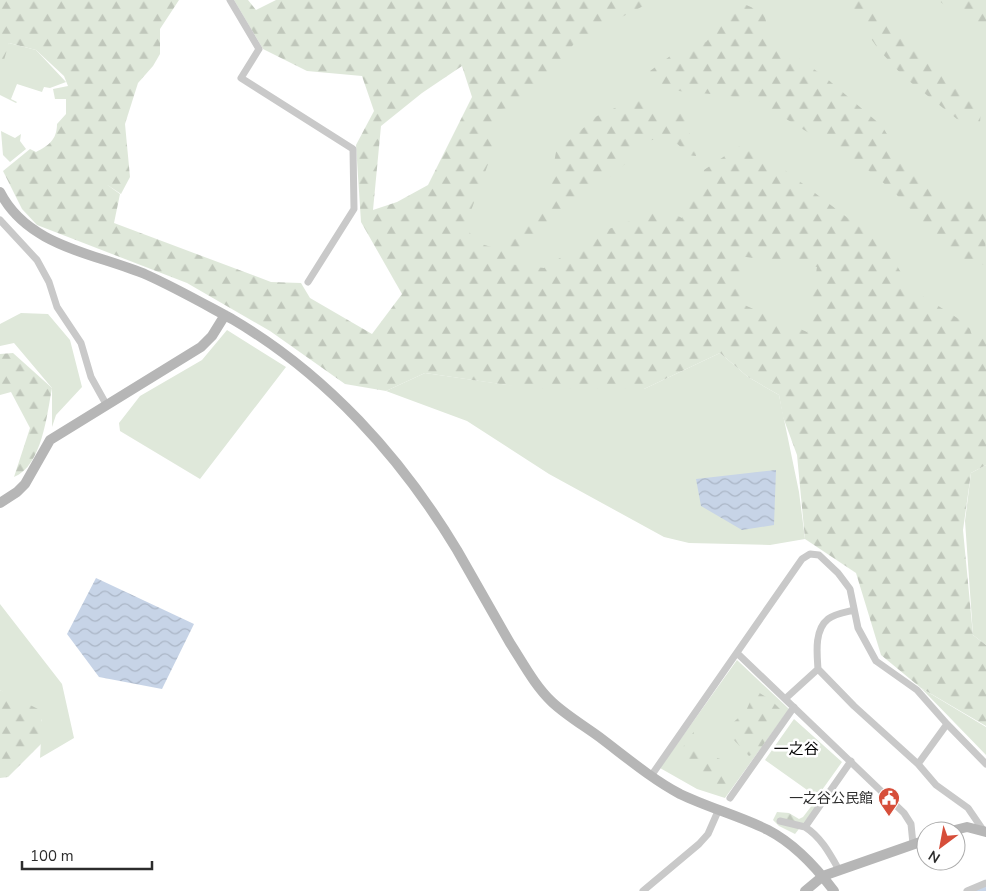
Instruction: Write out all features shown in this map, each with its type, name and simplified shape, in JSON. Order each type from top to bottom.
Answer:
[{"type":"street","points":[[230,0],[259,49],[240,78],[353,149],[354,210],[308,282]]},
{"type":"street","points":[[0,192],[19,219],[39,234],[148,276],[225,315],[293,358],[347,408],[411,482],[430,508],[526,668],[552,702],[651,776],[677,792],[770,831],[789,844],[823,876],[834,891]]},
{"type":"street","points":[[0,220],[41,268],[49,282],[57,307],[81,343],[91,377],[106,404]]},
{"type":"street","points":[[0,503],[17,492],[25,484],[50,440],[201,346],[212,336],[225,315]]},
{"type":"street","points":[[651,776],[802,559],[810,554],[819,555],[838,573],[850,589],[858,628],[876,661],[917,690],[986,764]]},
{"type":"street","points":[[854,610],[828,619],[820,630],[817,649],[818,669],[854,706],[918,764],[936,785],[968,808],[984,831]]},
{"type":"street","points":[[738,653],[904,813],[911,824],[914,844],[823,876],[804,891]]},
{"type":"street","points":[[785,698],[818,669]]},
{"type":"street","points":[[730,798],[794,707]]},
{"type":"street","points":[[918,764],[947,724]]},
{"type":"street","points":[[805,827],[851,762]]},
{"type":"street","points":[[643,891],[699,844],[708,834],[719,809]]},
{"type":"street","points":[[780,821],[805,827],[812,831],[823,844],[839,870]]},
{"type":"street","points":[[966,827],[984,831]]},
{"type":"street","points":[[967,891],[986,883]]},
{"type":"green space","points":[[0,0],[179,0],[160,29],[160,54],[153,66],[138,83],[125,124],[130,177],[121,194],[106,184],[120,194],[114,223],[271,282],[301,283],[310,298],[372,334],[402,294],[361,222],[356,145],[374,111],[362,76],[307,71],[263,49],[234,0],[248,0],[256,10],[276,0],[655,0],[577,40],[523,107],[501,109],[492,126],[495,145],[465,227],[478,243],[498,249],[546,207],[556,152],[597,116],[635,99],[658,104],[667,117],[690,109],[694,119],[688,132],[699,143],[696,156],[686,155],[676,143],[663,139],[634,144],[625,164],[510,264],[544,268],[601,232],[635,219],[647,208],[675,210],[678,216],[682,218],[688,203],[699,194],[704,170],[744,143],[782,168],[886,247],[910,288],[962,321],[970,329],[973,339],[980,340],[986,335],[986,465],[971,473],[963,530],[973,635],[986,645],[986,726],[921,688],[881,655],[856,573],[805,539],[797,455],[783,417],[779,395],[748,377],[720,353],[644,389],[533,389],[425,373],[386,391],[345,384],[270,331],[187,283],[37,225],[22,209],[3,171],[30,149],[36,152],[51,142],[57,130],[57,124],[66,114],[66,99],[55,99],[53,89],[68,86],[64,76],[36,50],[9,43],[4,60],[0,58]],"holes":[[[462,66],[472,97],[428,185],[397,202],[373,210],[381,126],[422,93]],[[739,256],[817,267],[807,332],[742,304]]]},
{"type":"green space","points":[[628,0],[986,0],[986,381],[597,336],[412,212],[514,88]]},
{"type":"green space","points":[[844,0],[875,0],[895,32],[930,56],[981,110],[980,122],[957,119],[904,77],[879,50]]},
{"type":"green space","points":[[938,0],[986,0],[986,32],[975,28]]},
{"type":"green space","points":[[742,3],[764,13],[770,38],[825,77],[882,126],[898,152],[940,189],[952,203],[969,195],[986,214],[985,265],[957,257],[892,190],[863,166],[778,114],[749,101],[725,95],[685,92],[657,87],[650,71],[681,48],[706,42]]},
{"type":"green space","points":[[9,43],[36,50],[66,82],[50,88],[44,87],[42,92],[17,84],[11,99],[16,103],[0,95],[0,57]]},
{"type":"green space","points":[[1,131],[15,138],[21,134],[20,141],[26,149],[10,162],[3,155]]},
{"type":"green space","points":[[21,313],[48,314],[70,340],[82,387],[56,415],[52,427],[52,388],[14,343],[0,346],[0,324]]},
{"type":"green space","points":[[227,330],[286,367],[200,479],[120,431],[119,423],[140,396],[202,360]]},
{"type":"green space","points":[[13,353],[52,388],[42,438],[37,451],[31,462],[14,477],[30,428],[11,392],[0,395],[0,354]]},
{"type":"green space","points":[[720,353],[748,377],[779,395],[799,492],[805,539],[770,545],[689,543],[664,537],[549,474],[467,421],[386,391],[425,373],[508,385],[644,389]]},
{"type":"green space","points":[[986,465],[986,645],[973,635],[965,521],[971,473]]},
{"type":"green space","points":[[0,604],[62,684],[74,738],[40,758],[42,720],[0,690]]},
{"type":"green space","points":[[737,660],[789,709],[725,798],[697,789],[660,768]]},
{"type":"green space","points":[[921,688],[986,727],[986,755]]},
{"type":"green space","points":[[0,690],[40,710],[45,740],[8,777],[0,778]]},
{"type":"green space","points":[[758,692],[771,700],[784,713],[760,750],[749,756],[732,738],[727,728],[746,711],[753,695]]},
{"type":"green space","points":[[794,719],[842,762],[817,797],[765,760]]},
{"type":"green space","points":[[694,732],[692,748],[728,762],[729,780],[723,787],[713,788],[701,770],[687,763],[680,756],[686,740]]},
{"type":"green space","points":[[813,804],[817,806],[795,834],[779,826],[773,820],[777,812],[789,813],[799,819],[803,817]]},
{"type":"water","points":[[776,470],[774,525],[742,530],[701,506],[696,479]]},
{"type":"water","points":[[96,578],[194,624],[162,689],[99,677],[67,634]]},
{"type":"place","name":"一之谷公民館","points":[[889,817]]},
{"type":"district","name":"一之谷","points":[[796,749]]}]
